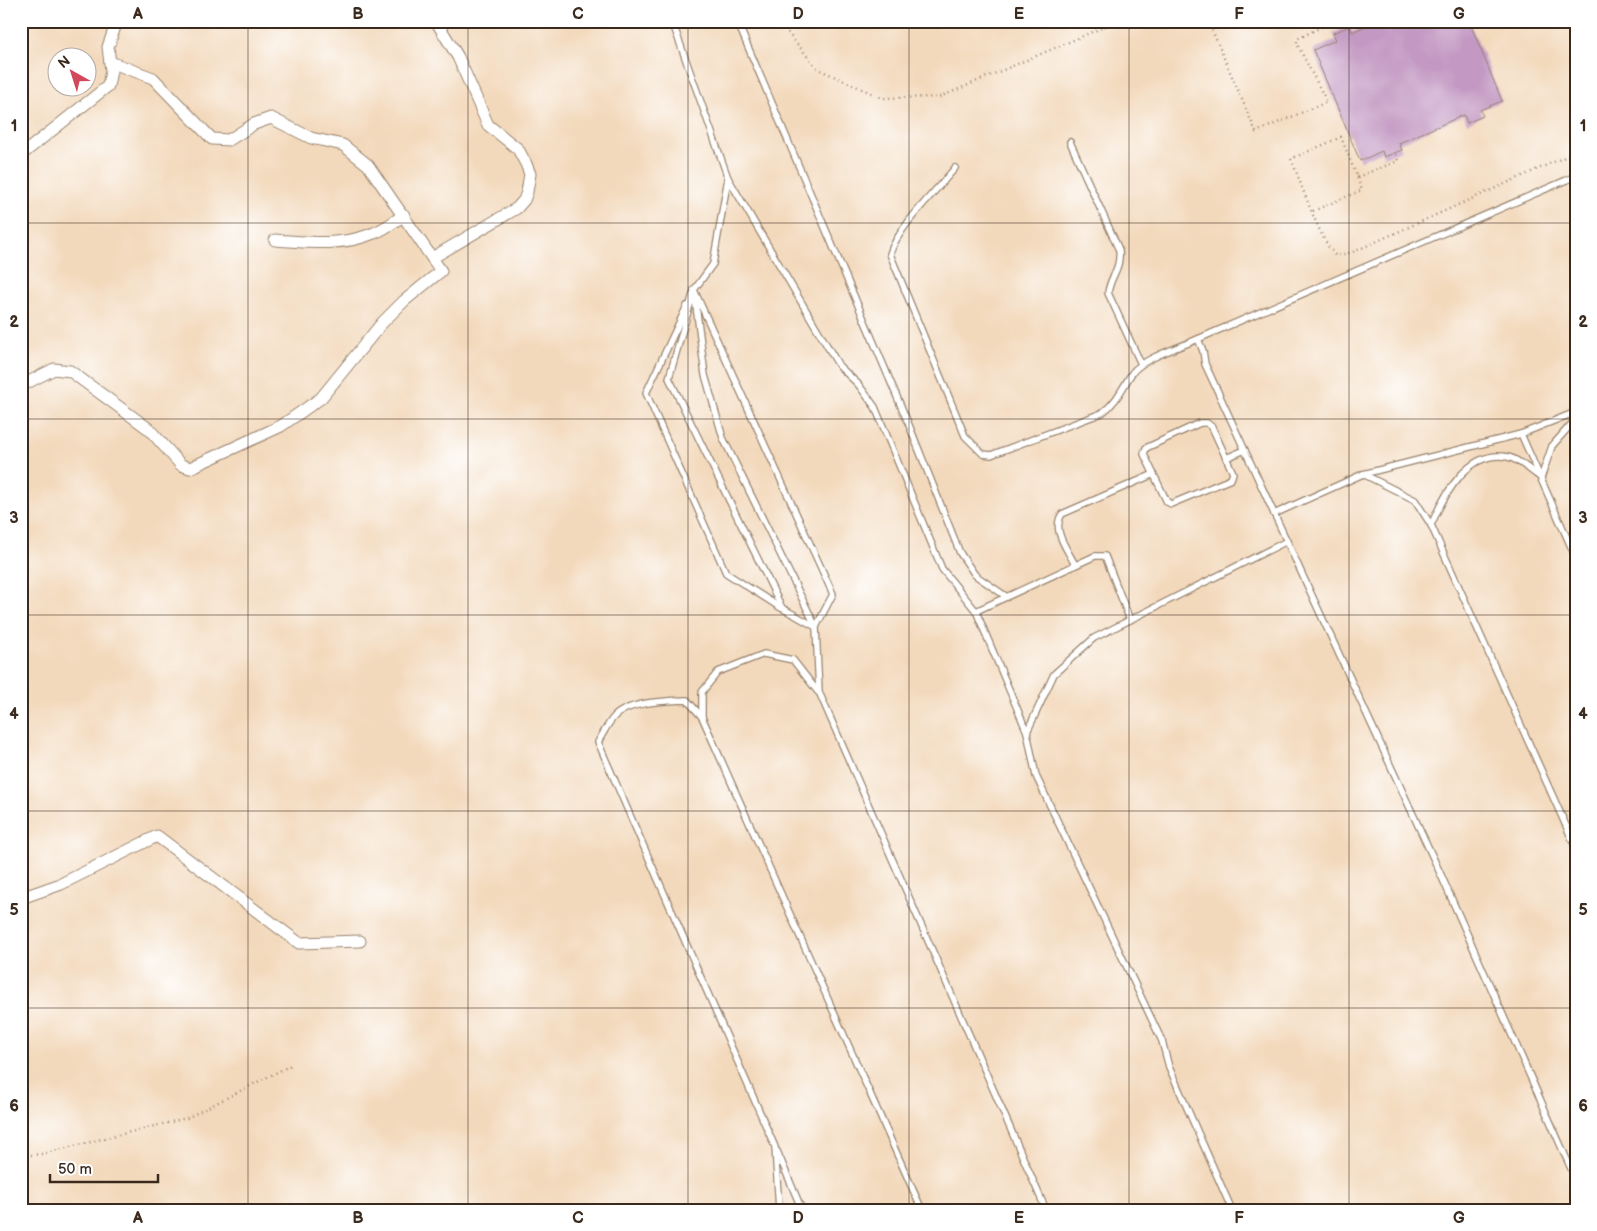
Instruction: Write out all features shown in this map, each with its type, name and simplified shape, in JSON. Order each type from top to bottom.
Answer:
[{"type":"street","points":[[21,156],[108,86],[110,81],[110,62],[108,47],[117,21]]},
{"type":"street","points":[[432,258],[516,208],[524,200],[530,174],[518,149],[488,125],[458,57],[436,21]]},
{"type":"street","points":[[21,386],[54,369],[70,371],[149,429],[181,465],[190,468],[281,426],[321,398],[382,323],[404,301],[441,271],[368,164],[344,145],[311,138],[271,118],[254,124],[229,140],[212,139],[153,78],[110,62]]},
{"type":"street","points":[[275,240],[337,243],[376,233],[404,215]]},
{"type":"street","points":[[21,898],[61,884],[156,836],[299,943],[360,941]]},
{"type":"lane","points":[[672,21],[728,178],[839,366],[858,384],[875,407],[942,569],[976,611],[1027,732],[1036,776],[1162,1041],[1169,1066],[1232,1210]]},
{"type":"lane","points":[[738,21],[898,398],[960,553],[975,575],[1007,597]]},
{"type":"lane","points":[[1070,142],[1119,250],[1119,265],[1109,285],[1108,293],[1142,364]]},
{"type":"lane","points":[[955,168],[902,231],[893,243],[890,254],[963,430],[975,449],[983,454],[991,455],[1102,413],[1111,406],[1132,372],[1142,364],[1576,176]]},
{"type":"lane","points":[[728,178],[713,264],[694,290],[646,393],[726,573],[816,627]]},
{"type":"lane","points":[[694,290],[669,378],[782,608]]},
{"type":"lane","points":[[694,290],[833,594],[816,627]]},
{"type":"lane","points":[[694,290],[705,375],[723,438],[816,627],[819,692]]},
{"type":"lane","points":[[1198,339],[1203,351],[1205,364],[1441,875],[1576,1180]]},
{"type":"lane","points":[[1274,514],[1363,474],[1521,434],[1576,412]]},
{"type":"lane","points":[[1540,478],[1552,446],[1576,419]]},
{"type":"lane","points":[[1200,423],[1207,423],[1212,426],[1233,474],[1231,479],[1171,504],[1167,502],[1154,474],[1144,454],[1146,448],[1200,423]]},
{"type":"lane","points":[[1521,434],[1576,558]]},
{"type":"lane","points":[[1226,458],[1245,450]]},
{"type":"lane","points":[[1430,525],[1444,495],[1468,468],[1490,456],[1510,457],[1540,478]]},
{"type":"lane","points":[[1075,566],[1057,529],[1058,520],[1062,514],[1154,474]]},
{"type":"lane","points":[[1363,474],[1415,500],[1430,525],[1576,848]]},
{"type":"lane","points":[[1027,732],[1054,674],[1094,638],[1287,541]]},
{"type":"lane","points":[[976,611],[1095,556],[1105,556],[1130,620]]},
{"type":"lane","points":[[702,717],[702,692],[718,672],[764,654],[793,660],[819,692],[1046,1210]]},
{"type":"lane","points":[[802,1210],[598,742],[614,717],[633,706],[659,701],[688,700],[702,717],[922,1210]]},
{"type":"lane","points":[[776,1147],[779,1210]]},
{"type":"path","points":[[778,21],[818,69],[882,98],[940,97],[1118,21]]},
{"type":"path","points":[[1208,21],[1256,132],[1327,102],[1297,44],[1297,39],[1333,21]]},
{"type":"path","points":[[1210,27],[1223,21]]},
{"type":"path","points":[[1338,21],[1342,30]]},
{"type":"path","points":[[1313,211],[1362,190],[1341,138],[1291,159],[1313,211],[1331,252],[1336,256],[1353,252],[1576,152]]},
{"type":"path","points":[[1357,177],[1398,161],[1395,153]]},
{"type":"path","points":[[21,1156],[42,1154],[187,1118],[293,1064]]},
{"type":"building","points":[[1378,21],[1469,21],[1502,101],[1480,110],[1483,116],[1467,123],[1464,115],[1399,143],[1402,150],[1384,157],[1382,151],[1360,161],[1313,50],[1336,40],[1333,33],[1350,26],[1352,32]]}]
